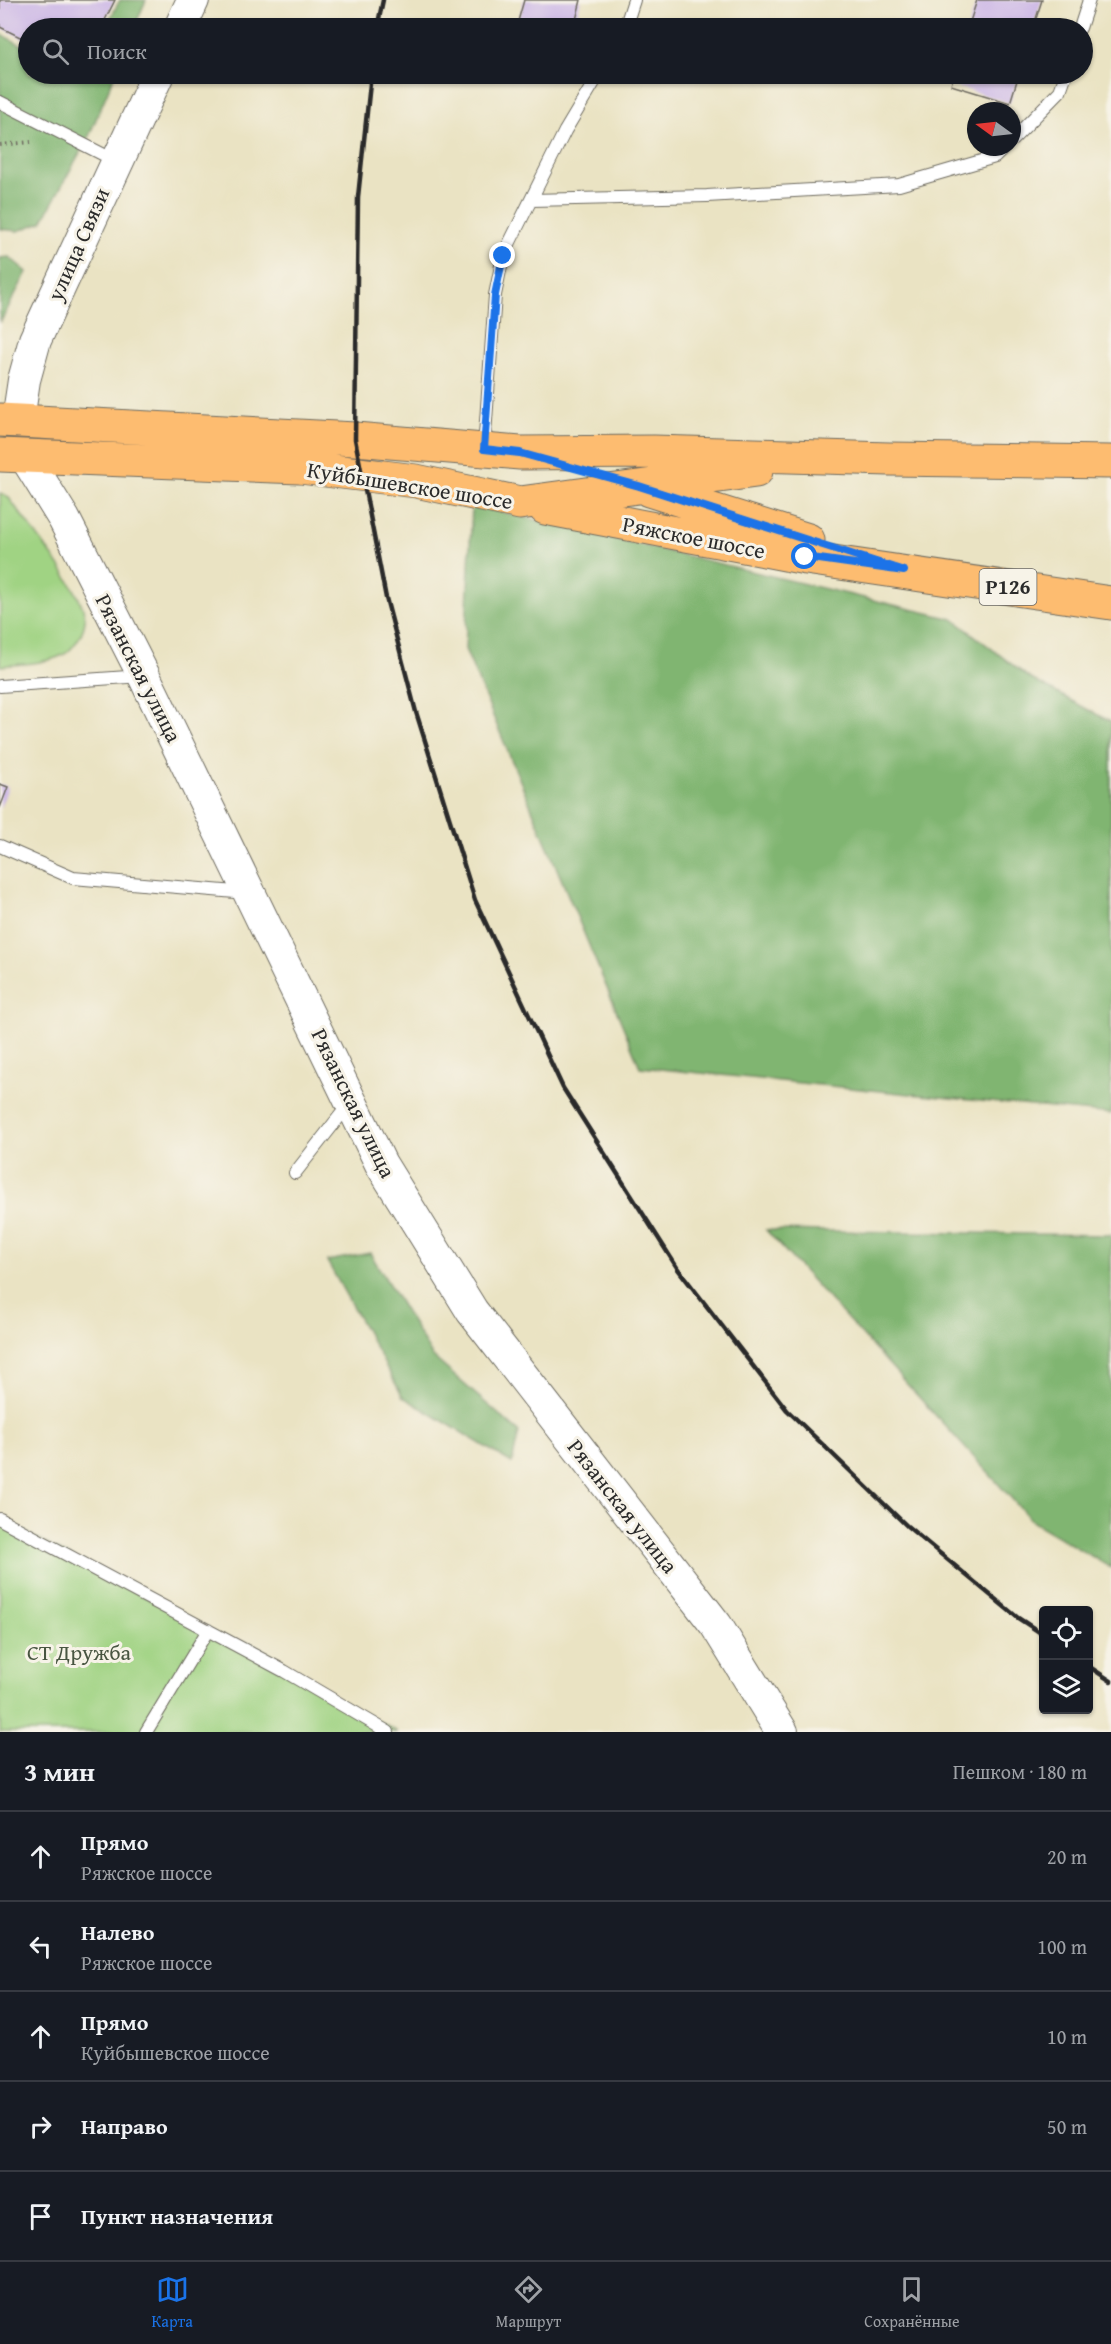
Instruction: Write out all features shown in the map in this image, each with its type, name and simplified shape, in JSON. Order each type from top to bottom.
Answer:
[{"type":"main road","name":"Куйбышевское шоссе","points":[[9,420],[355,438],[520,453],[760,454],[889,459],[1111,462]]},
{"type":"main road","name":"Рязанская улица","points":[[9,420],[12,455]]},
{"type":"main road","name":"Ряжское шоссе","points":[[520,453],[639,486],[904,571]]},
{"type":"main road","name":"Куйбышевское шоссе","points":[[12,455],[300,467],[416,481],[520,503],[779,468],[889,459]]},
{"type":"main road","name":"Ряжское шоссе","points":[[520,503],[806,558],[1111,603]]},
{"type":"street","points":[[185,18],[193,0]]},
{"type":"street","name":"улица Связи","points":[[9,420],[24,380],[35,340],[116,160],[153,84]]},
{"type":"street","name":"Рязанская улица","points":[[12,455],[64,519],[144,676],[352,1100],[381,1164],[472,1311],[716,1625],[782,1732]]},
{"type":"lane","points":[[628,18],[634,0]]},
{"type":"lane","points":[[1083,18],[1089,0]]},
{"type":"lane","points":[[484,449],[495,295],[503,256],[565,131],[593,84]]},
{"type":"lane","points":[[1021,131],[1060,92],[1063,84]]},
{"type":"lane","points":[[0,102],[116,160]]},
{"type":"lane","points":[[531,200],[707,196],[899,185],[996,156]]},
{"type":"lane","points":[[0,686],[144,676]]},
{"type":"lane","points":[[0,846],[73,878],[250,893]]},
{"type":"lane","points":[[295,1173],[352,1100]]},
{"type":"lane","points":[[0,1520],[208,1630],[388,1732]]},
{"type":"lane","points":[[146,1732],[208,1630]]},
{"type":"green space","points":[[120,0],[146,0],[138,18],[110,18]]},
{"type":"green space","points":[[0,34],[18,43],[18,84],[111,84],[89,136],[42,222],[18,231],[0,229]]},
{"type":"green space","points":[[9,257],[27,272],[0,323],[0,258]]},
{"type":"green space","points":[[0,493],[9,498],[53,556],[81,604],[85,622],[81,633],[71,648],[56,658],[0,666]]},
{"type":"green space","points":[[472,505],[953,619],[1031,679],[1111,722],[1111,1114],[640,1067],[465,649]]},
{"type":"green space","points":[[766,1230],[1111,1235],[1111,1568],[1033,1522]]},
{"type":"green space","points":[[370,1253],[433,1357],[519,1432],[512,1463],[403,1397],[327,1261]]},
{"type":"green space","name":"СТ Дружба","points":[[0,1519],[398,1732],[0,1732]]},
{"type":"building","points":[[0,0],[115,0],[106,18],[18,18],[18,36],[0,27]]},
{"type":"building","points":[[524,0],[581,0],[576,18],[519,18]]},
{"type":"building","points":[[977,0],[1042,0],[1036,18],[971,18]]},
{"type":"building","points":[[951,84],[1016,84],[1010,102]]},
{"type":"building","points":[[0,784],[8,787],[0,808]]},
{"type":"railway","points":[[379,18],[383,0]]},
{"type":"railway","points":[[370,84],[358,197],[355,439],[386,598],[416,712],[475,900],[563,1088],[678,1269],[787,1410],[907,1526],[1018,1618],[1039,1632]]},
{"type":"railway","points":[[1093,1669],[1111,1681]]},
{"type":"route","points":[[503,256],[495,295],[484,449],[520,453],[639,486],[904,571],[805,557]]}]
